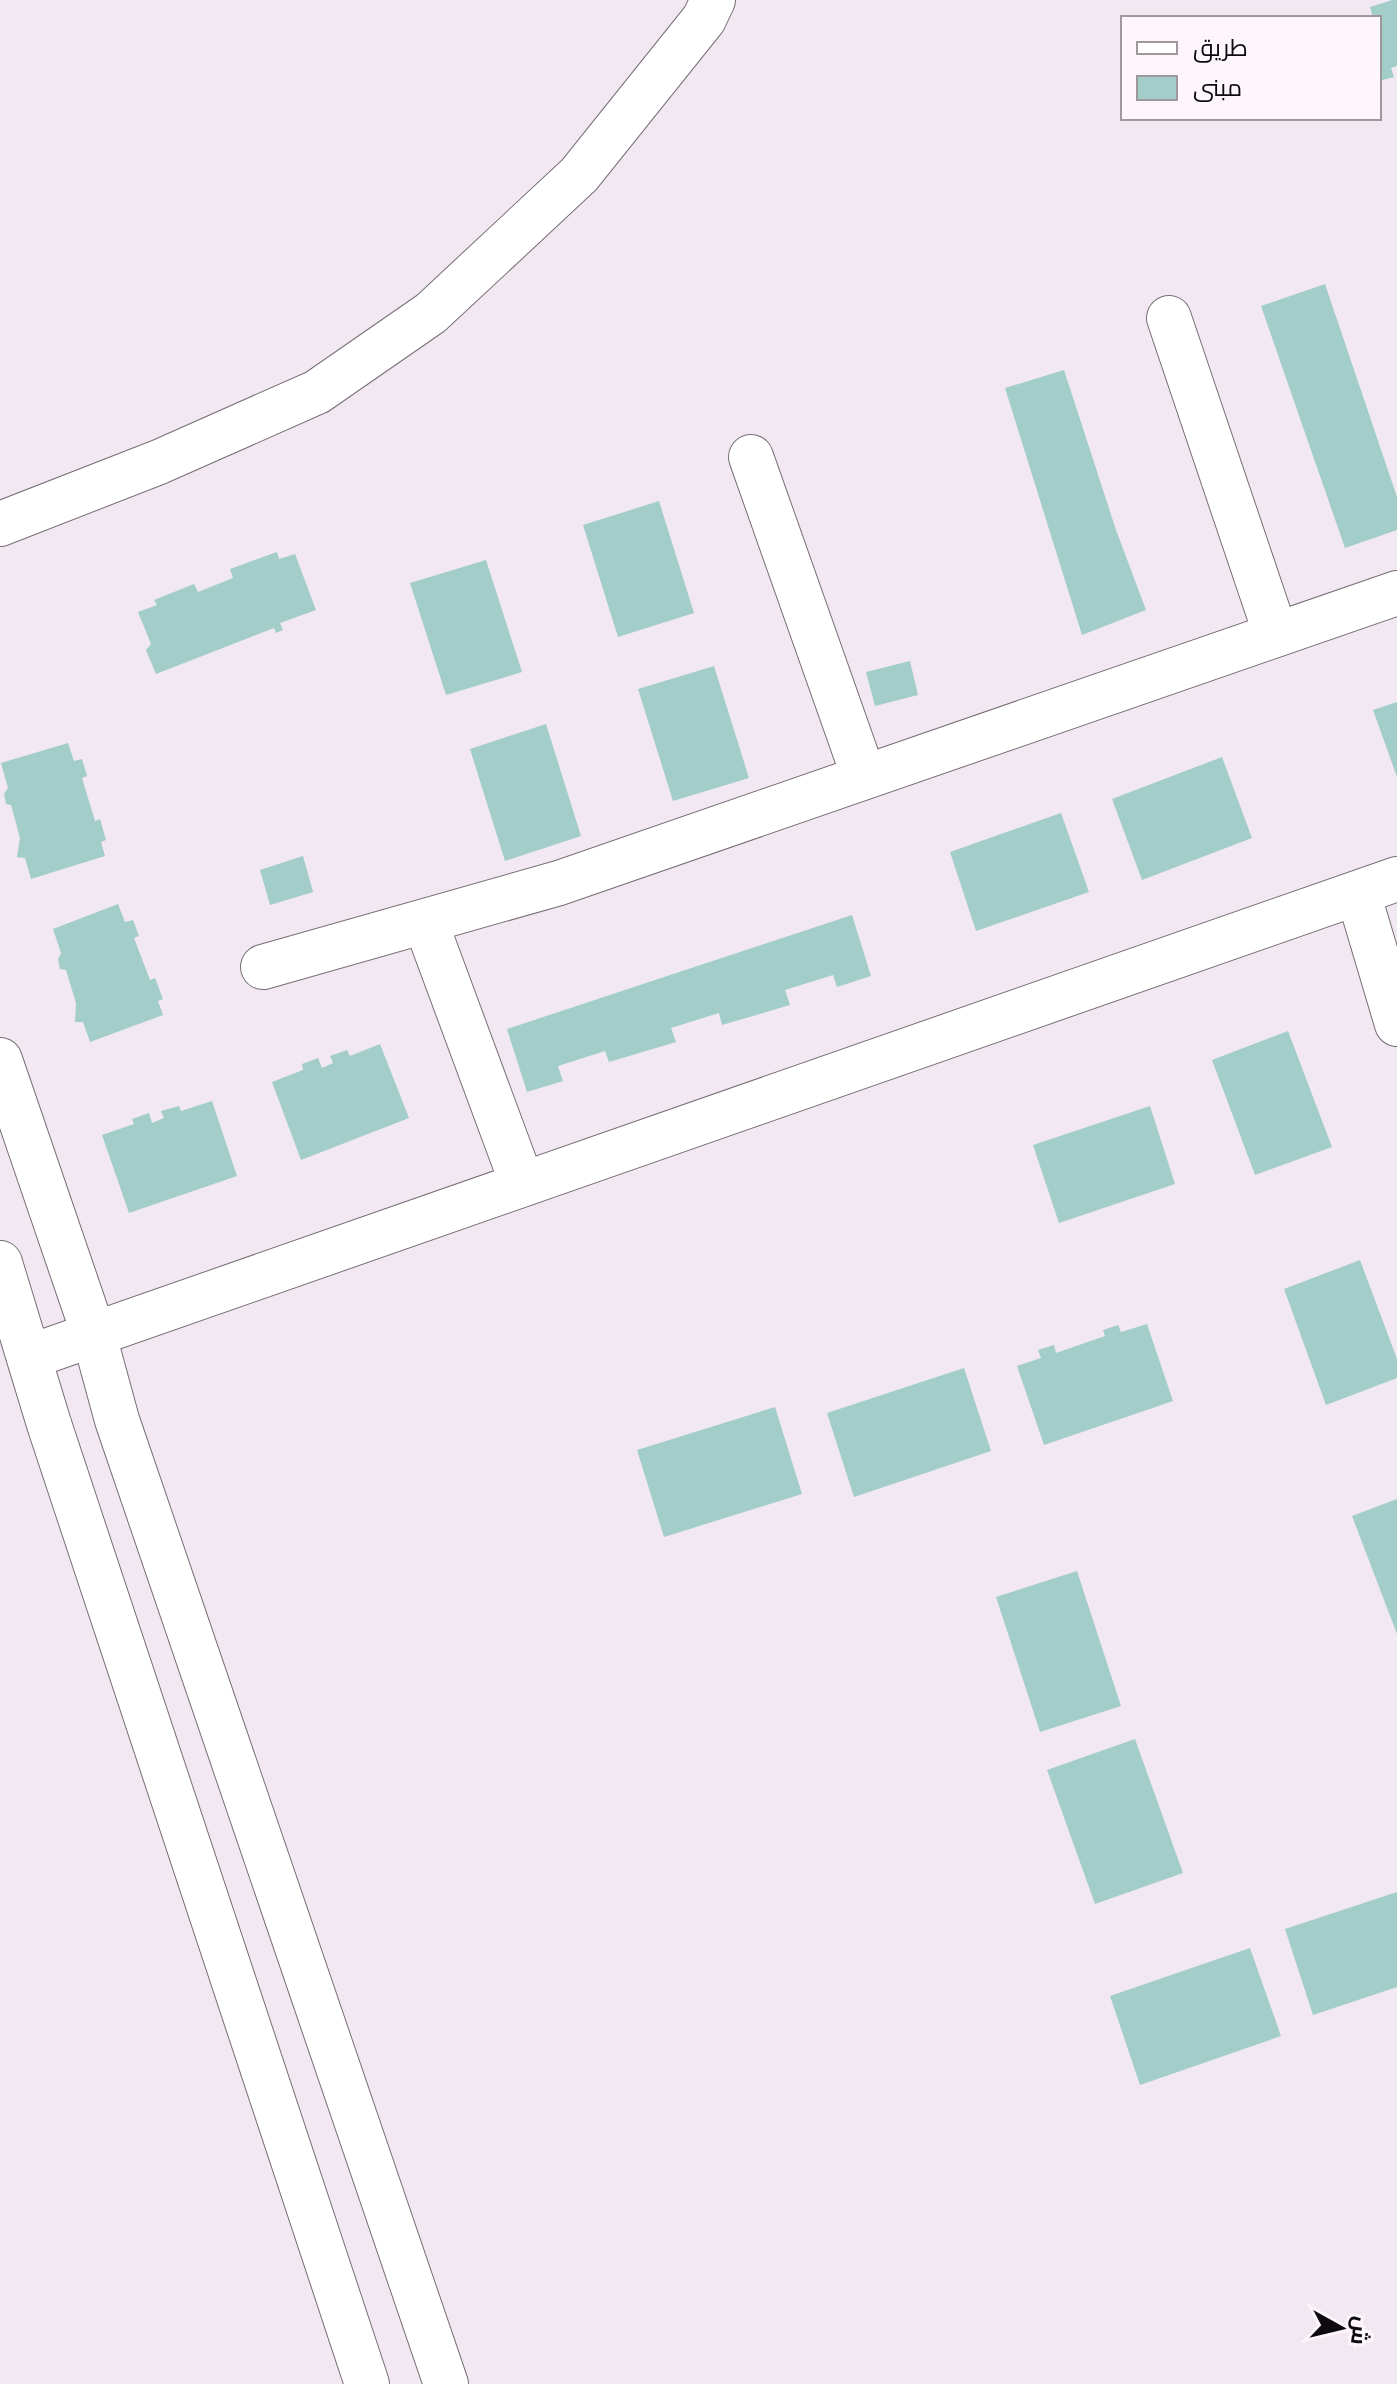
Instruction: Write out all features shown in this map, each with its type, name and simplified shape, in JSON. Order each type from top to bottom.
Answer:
[{"type":"street","points":[[0,524],[159,462],[317,392],[431,313],[579,175],[704,19],[713,0]]},
{"type":"street","points":[[1169,318],[1276,635]]},
{"type":"street","points":[[751,457],[864,777]]},
{"type":"street","points":[[263,967],[559,883],[1397,593]]},
{"type":"street","points":[[29,1357],[93,1332],[1377,886],[1397,1024]]},
{"type":"street","points":[[425,921],[522,1183]]},
{"type":"street","points":[[0,1060],[93,1332],[117,1420],[446,2384]]},
{"type":"street","points":[[0,1263],[367,2384]]},
{"type":"building","points":[[1397,0],[1397,66],[1391,68],[1394,77],[1381,80],[1381,16],[1372,16],[1370,7]]},
{"type":"building","points":[[1325,284],[1397,497],[1397,530],[1345,548],[1261,306]]},
{"type":"building","points":[[1064,370],[1116,530],[1146,610],[1082,635],[1005,388]]},
{"type":"building","points":[[659,501],[694,613],[618,637],[583,525]]},
{"type":"building","points":[[277,552],[279,559],[295,554],[316,610],[280,623],[283,630],[276,633],[274,628],[156,674],[146,650],[151,644],[138,612],[157,605],[154,600],[194,584],[198,592],[233,578],[230,569]]},
{"type":"building","points":[[486,560],[522,672],[446,695],[410,583]]},
{"type":"building","points":[[910,661],[918,695],[875,706],[866,672]]},
{"type":"building","points":[[714,666],[749,778],[673,801],[638,689]]},
{"type":"building","points":[[1397,702],[1397,777],[1373,710]]},
{"type":"building","points":[[546,724],[581,836],[505,861],[470,749]]},
{"type":"building","points":[[68,743],[74,761],[82,759],[87,776],[82,778],[95,821],[100,819],[106,840],[101,842],[105,856],[31,879],[25,858],[17,857],[20,838],[11,805],[6,804],[4,794],[8,788],[1,763]]},
{"type":"building","points":[[1222,757],[1252,838],[1142,880],[1112,799]]},
{"type":"building","points":[[1061,813],[1089,892],[976,931],[950,852]]},
{"type":"building","points":[[303,856],[313,892],[270,905],[260,870]]},
{"type":"building","points":[[118,904],[125,922],[133,920],[139,936],[134,938],[150,980],[155,978],[163,999],[158,1001],[163,1015],[90,1042],[83,1022],[75,1022],[76,1003],[66,970],[60,969],[58,959],[61,953],[53,929]]},
{"type":"building","points":[[852,915],[871,976],[837,987],[833,975],[785,990],[790,1005],[722,1025],[719,1013],[671,1028],[676,1042],[609,1062],[605,1051],[558,1066],[563,1081],[527,1092],[507,1029]]},
{"type":"building","points":[[1288,1031],[1332,1147],[1255,1175],[1212,1060]]},
{"type":"building","points":[[380,1044],[409,1118],[301,1160],[272,1082],[303,1070],[302,1064],[318,1058],[322,1068],[333,1063],[330,1056],[347,1050],[350,1056]]},
{"type":"building","points":[[212,1101],[237,1176],[129,1213],[102,1135],[134,1124],[132,1119],[149,1113],[152,1123],[164,1118],[161,1111],[179,1106],[181,1111]]},
{"type":"building","points":[[1150,1106],[1175,1184],[1059,1223],[1033,1145]]},
{"type":"building","points":[[1360,1260],[1397,1359],[1397,1378],[1326,1405],[1284,1289]]},
{"type":"building","points":[[1147,1324],[1173,1401],[1044,1445],[1017,1366],[1041,1358],[1038,1350],[1054,1345],[1056,1353],[1105,1336],[1103,1330],[1118,1325],[1121,1332]]},
{"type":"building","points":[[964,1368],[991,1451],[854,1497],[827,1413]]},
{"type":"building","points":[[775,1407],[802,1494],[664,1537],[637,1450]]},
{"type":"building","points":[[1397,1499],[1397,1634],[1352,1516]]},
{"type":"building","points":[[1077,1571],[1121,1706],[1040,1732],[996,1597]]},
{"type":"building","points":[[1135,1739],[1183,1873],[1095,1904],[1047,1770]]},
{"type":"building","points":[[1397,1892],[1397,1987],[1313,2015],[1285,1929]]},
{"type":"building","points":[[1250,1948],[1281,2036],[1140,2085],[1110,1996]]}]
